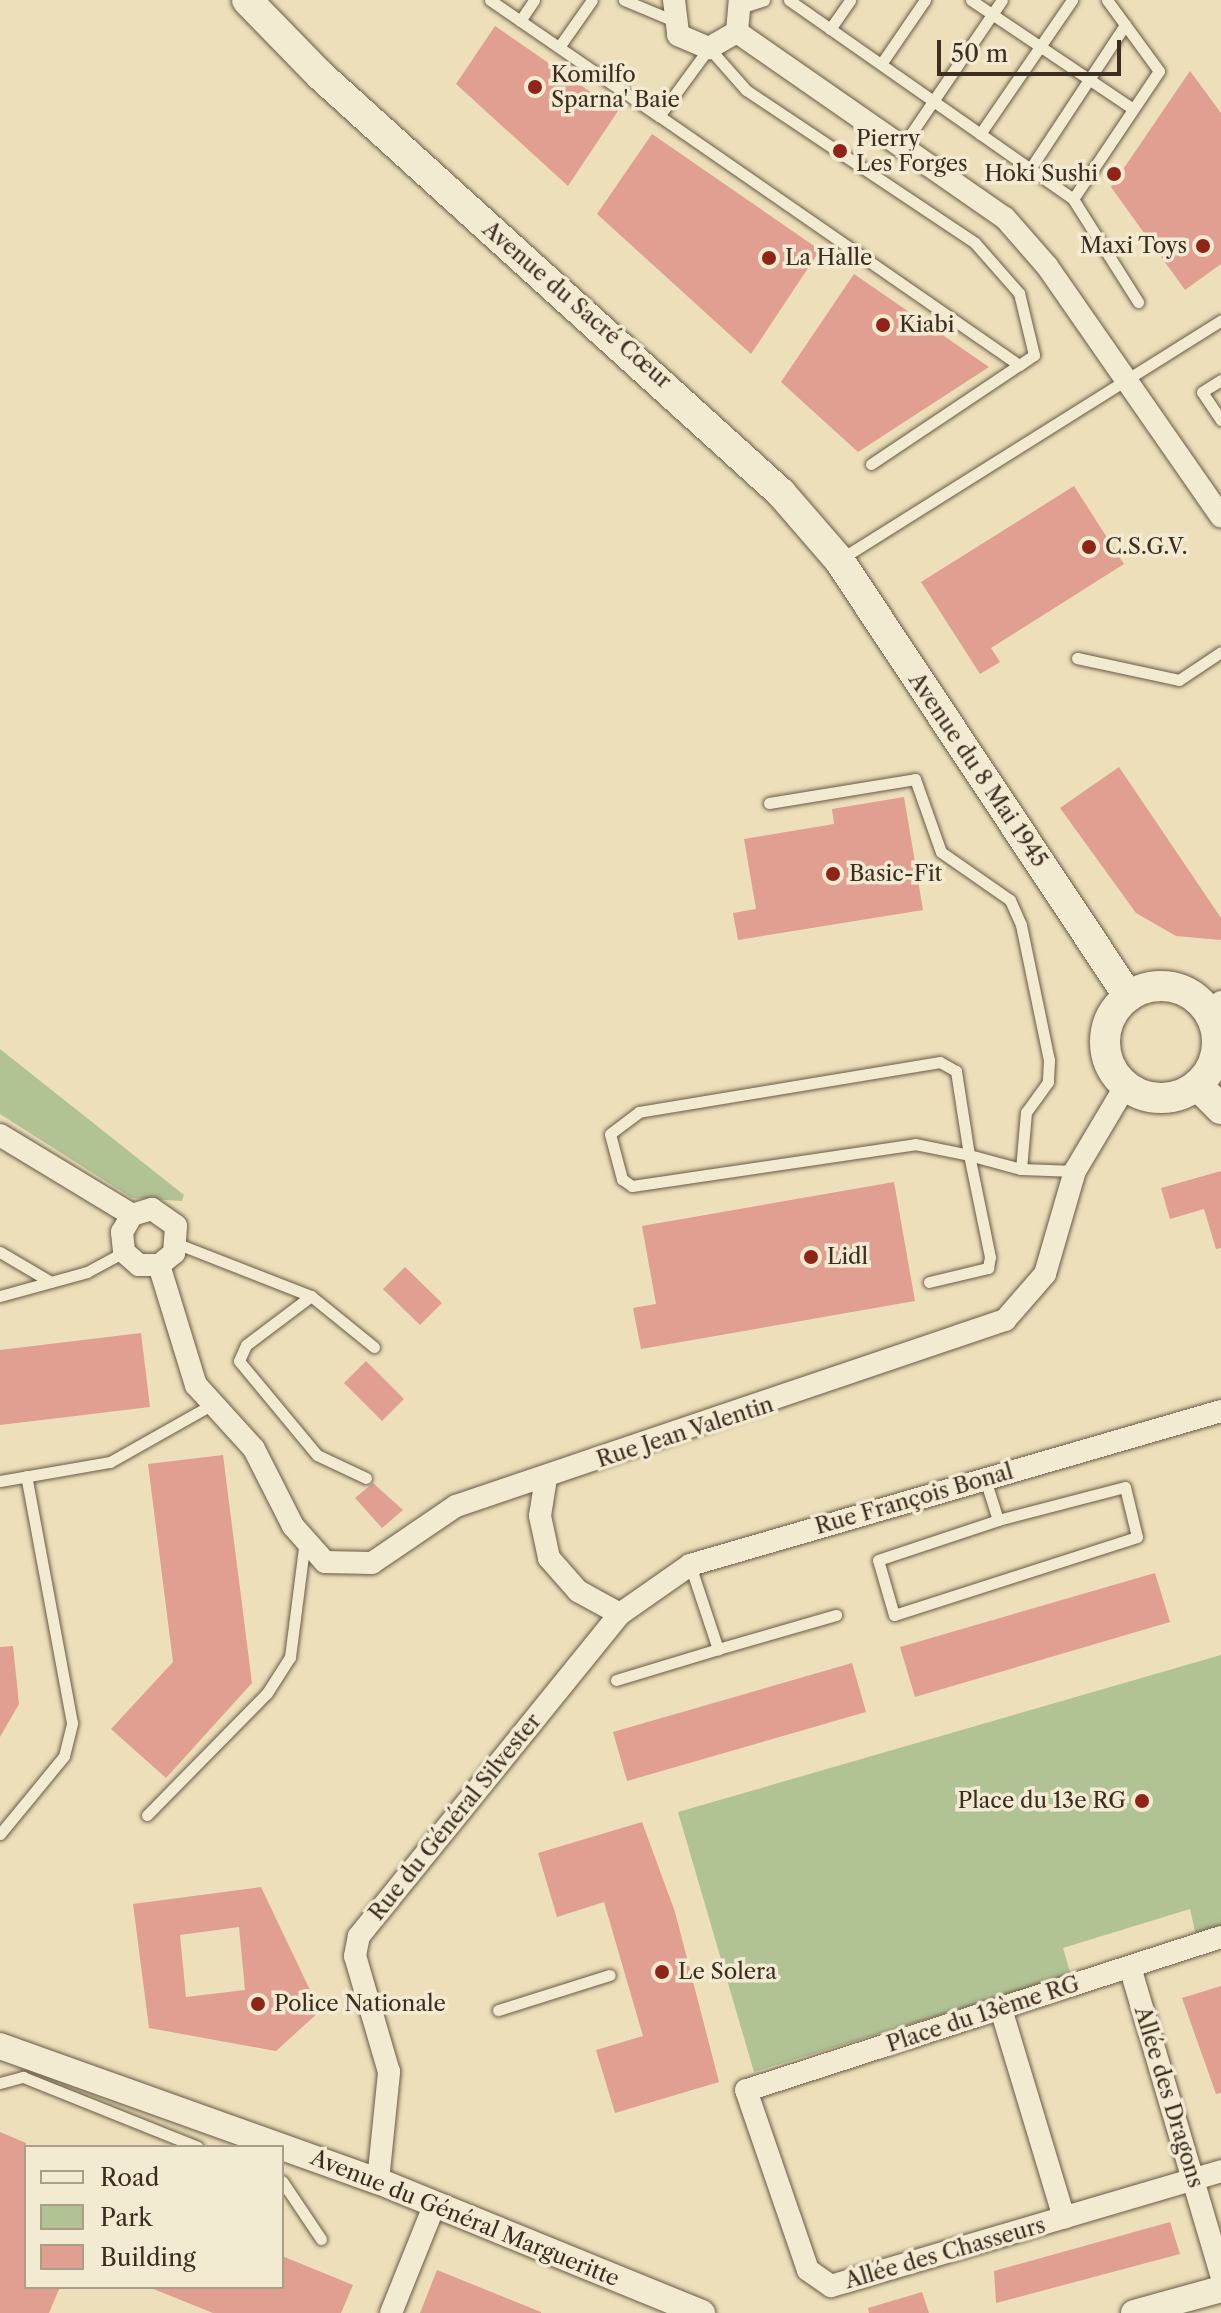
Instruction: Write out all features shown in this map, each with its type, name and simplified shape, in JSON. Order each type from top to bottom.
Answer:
[{"type":"main road","name":"Avenue du Sacré Cœur","points":[[247,0],[320,75],[649,366],[832,552]]},
{"type":"main road","name":"Avenue du Sacré Cœur","points":[[269,0],[320,75]]},
{"type":"main road","name":"Avenue du 8 Mai 1945","points":[[832,552],[1129,997]]},
{"type":"main road","points":[[1176,988],[1214,1008],[1216,1046],[1197,1085],[1156,1098],[1126,1085],[1111,1067],[1105,1041],[1112,1014],[1129,997],[1176,988]]},
{"type":"main road","points":[[1197,1085],[1221,1109]]},
{"type":"street","points":[[673,10],[689,44],[709,48],[737,32],[749,2]]},
{"type":"street","points":[[737,32],[904,144],[1005,218],[1221,516]]},
{"type":"street","name":"Rue Jean Valentin","points":[[159,1265],[196,1385],[254,1449],[305,1540],[325,1562],[372,1563],[456,1506],[1005,1320],[1045,1274],[1075,1171],[1126,1085]]},
{"type":"street","points":[[0,1135],[132,1215],[162,1212],[176,1226],[178,1244],[159,1265],[139,1265],[124,1252],[122,1232],[132,1215]]},
{"type":"street","name":"Rue François Bonal","points":[[620,1614],[690,1565],[1221,1411]]},
{"type":"street","points":[[546,1478],[540,1516],[549,1558],[578,1591],[620,1614]]},
{"type":"street","name":"Rue du Général Silvester","points":[[378,2181],[389,2072],[355,1956],[359,1936],[620,1614]]},
{"type":"street","name":"Place du 13ème RG","points":[[746,2090],[1221,1937]]},
{"type":"street","name":"Allée des Dragons","points":[[1130,1967],[1221,2274]]},
{"type":"street","points":[[1001,2009],[1064,2218]]},
{"type":"street","name":"Avenue du Général Margueritte","points":[[0,2046],[277,2145]]},
{"type":"street","name":"Allée des Chasseurs","points":[[746,2090],[808,2270],[831,2286],[1221,2171]]},
{"type":"street","name":"Avenue du Général Margueritte","points":[[284,2147],[378,2181],[702,2313]]},
{"type":"street","points":[[391,2313],[434,2206]]},
{"type":"street","points":[[1134,2313],[1221,2289]]},
{"type":"lane","points":[[490,0],[1019,365]]},
{"type":"lane","points":[[520,21],[534,0]]},
{"type":"lane","points":[[559,47],[592,0]]},
{"type":"lane","points":[[624,0],[673,10]]},
{"type":"lane","points":[[789,0],[1073,199],[1138,302]]},
{"type":"lane","points":[[830,29],[850,0]]},
{"type":"lane","points":[[881,64],[925,0]]},
{"type":"lane","points":[[971,0],[1133,109]]},
{"type":"lane","points":[[904,144],[1002,0]]},
{"type":"lane","points":[[980,134],[1072,0]]},
{"type":"lane","points":[[1073,199],[1159,71],[1107,0]]},
{"type":"lane","points":[[1030,169],[1125,25]]},
{"type":"lane","points":[[659,116],[709,48],[746,90],[975,243],[1019,293],[1034,355],[871,464]]},
{"type":"lane","points":[[832,552],[1221,320]]},
{"type":"lane","points":[[1221,380],[1202,392],[1221,420]]},
{"type":"lane","points":[[1077,658],[1179,680],[1221,652]]},
{"type":"lane","points":[[769,803],[915,779],[941,852],[1010,900],[1049,1060],[1048,1082],[1026,1112],[1021,1169]]},
{"type":"lane","points":[[929,1282],[988,1268],[969,1155],[956,1071],[940,1062],[639,1112],[610,1134],[622,1179],[632,1186],[915,1144],[969,1155],[1021,1169],[1075,1171]]},
{"type":"lane","points":[[178,1244],[311,1296],[374,1347]]},
{"type":"lane","points":[[0,1252],[51,1282]]},
{"type":"lane","points":[[0,1296],[51,1282],[124,1252]]},
{"type":"lane","points":[[311,1296],[246,1345],[239,1361],[317,1455],[366,1478]]},
{"type":"lane","points":[[0,1481],[110,1462],[213,1404]]},
{"type":"lane","points":[[0,1834],[64,1756],[72,1723],[26,1476]]},
{"type":"lane","points":[[985,1478],[998,1520]]},
{"type":"lane","points":[[1125,1487],[1137,1537],[894,1615],[878,1560],[998,1520],[1125,1487]]},
{"type":"lane","points":[[147,1815],[267,1693],[290,1657],[305,1540]]},
{"type":"lane","points":[[690,1565],[718,1649]]},
{"type":"lane","points":[[616,1680],[836,1615]]},
{"type":"lane","points":[[498,2010],[610,1975]]},
{"type":"lane","points":[[0,2083],[23,2077],[193,2145]]},
{"type":"lane","points":[[284,2184],[321,2239]]},
{"type":"green space","points":[[0,1049],[184,1195],[182,1201],[132,1198],[0,1114]]},
{"type":"green space","points":[[1221,1655],[1221,1929],[1196,1936],[1190,1909],[1063,1948],[1071,1975],[754,2072],[678,1812]]},
{"type":"building","points":[[495,26],[618,111],[568,186],[456,84]]},
{"type":"building","points":[[1190,71],[1221,113],[1221,264],[1185,290],[1111,187]]},
{"type":"building","points":[[652,134],[820,250],[751,354],[597,214]]},
{"type":"building","points":[[854,274],[989,367],[858,452],[781,382]]},
{"type":"building","points":[[1074,486],[1124,564],[991,648],[1000,662],[980,674],[921,582]]},
{"type":"building","points":[[1119,767],[1221,918],[1221,940],[1176,936],[1136,913],[1060,808]]},
{"type":"building","name":"Basic-Fit","points":[[904,797],[923,910],[738,940],[733,913],[756,909],[744,839],[834,824],[832,809]]},
{"type":"building","points":[[1221,1171],[1221,1248],[1216,1249],[1204,1209],[1170,1219],[1161,1188]]},
{"type":"building","points":[[894,1182],[915,1301],[641,1349],[633,1308],[656,1304],[642,1226]]},
{"type":"building","points":[[405,1267],[442,1303],[420,1325],[383,1289]]},
{"type":"building","points":[[141,1333],[150,1407],[0,1425],[0,1350]]},
{"type":"building","points":[[366,1361],[404,1399],[382,1421],[344,1383]]},
{"type":"building","points":[[223,1455],[252,1683],[166,1778],[111,1729],[173,1662],[148,1464]]},
{"type":"building","points":[[373,1483],[403,1510],[382,1528],[355,1498]]},
{"type":"building","points":[[1155,1573],[1170,1622],[915,1697],[900,1647]]},
{"type":"building","points":[[13,1646],[19,1704],[0,1737],[0,1647]]},
{"type":"building","points":[[852,1663],[866,1712],[627,1781],[613,1732]]},
{"type":"building","name":"Le Solera","points":[[642,1822],[675,1912],[719,2082],[615,2113],[596,2050],[643,2036],[604,1902],[557,1917],[538,1853]]},
{"type":"building","points":[[261,1887],[320,2011],[276,2051],[149,2028],[133,1904]],"holes":[[[239,1927],[245,1990],[186,1997],[180,1935]]]},
{"type":"building","points":[[1221,1986],[1221,2093],[1216,2094],[1182,1998]]},
{"type":"building","points":[[0,2132],[26,2143],[24,2289],[59,2289],[49,2313],[0,2313]]},
{"type":"building","points":[[1170,2222],[1180,2254],[996,2303],[994,2271]]},
{"type":"building","points":[[284,2257],[353,2285],[341,2313],[213,2313],[153,2289],[284,2289]]},
{"type":"building","points":[[437,2270],[541,2312],[541,2313],[420,2313]]},
{"type":"building","points":[[922,2292],[929,2313],[869,2313],[868,2308]]},
{"type":"place","name":"Komilfo Sparna' Baie","points":[[535,87]]},
{"type":"place","name":"Pierry Les Forges","points":[[840,151]]},
{"type":"place","name":"Hoki Sushi","points":[[1114,174]]},
{"type":"place","name":"Maxi Toys","points":[[1203,246]]},
{"type":"place","name":"La Halle","points":[[769,258]]},
{"type":"place","name":"Kiabi","points":[[883,325]]},
{"type":"place","name":"C.S.G.V.","points":[[1089,547]]},
{"type":"place","name":"Basic-Fit","points":[[833,874]]},
{"type":"place","name":"Lidl","points":[[811,1257]]},
{"type":"place","name":"Place du 13e RG","points":[[1142,1801]]},
{"type":"place","name":"Le Solera","points":[[662,1972]]},
{"type":"place","name":"Police Nationale","points":[[258,2004]]}]
